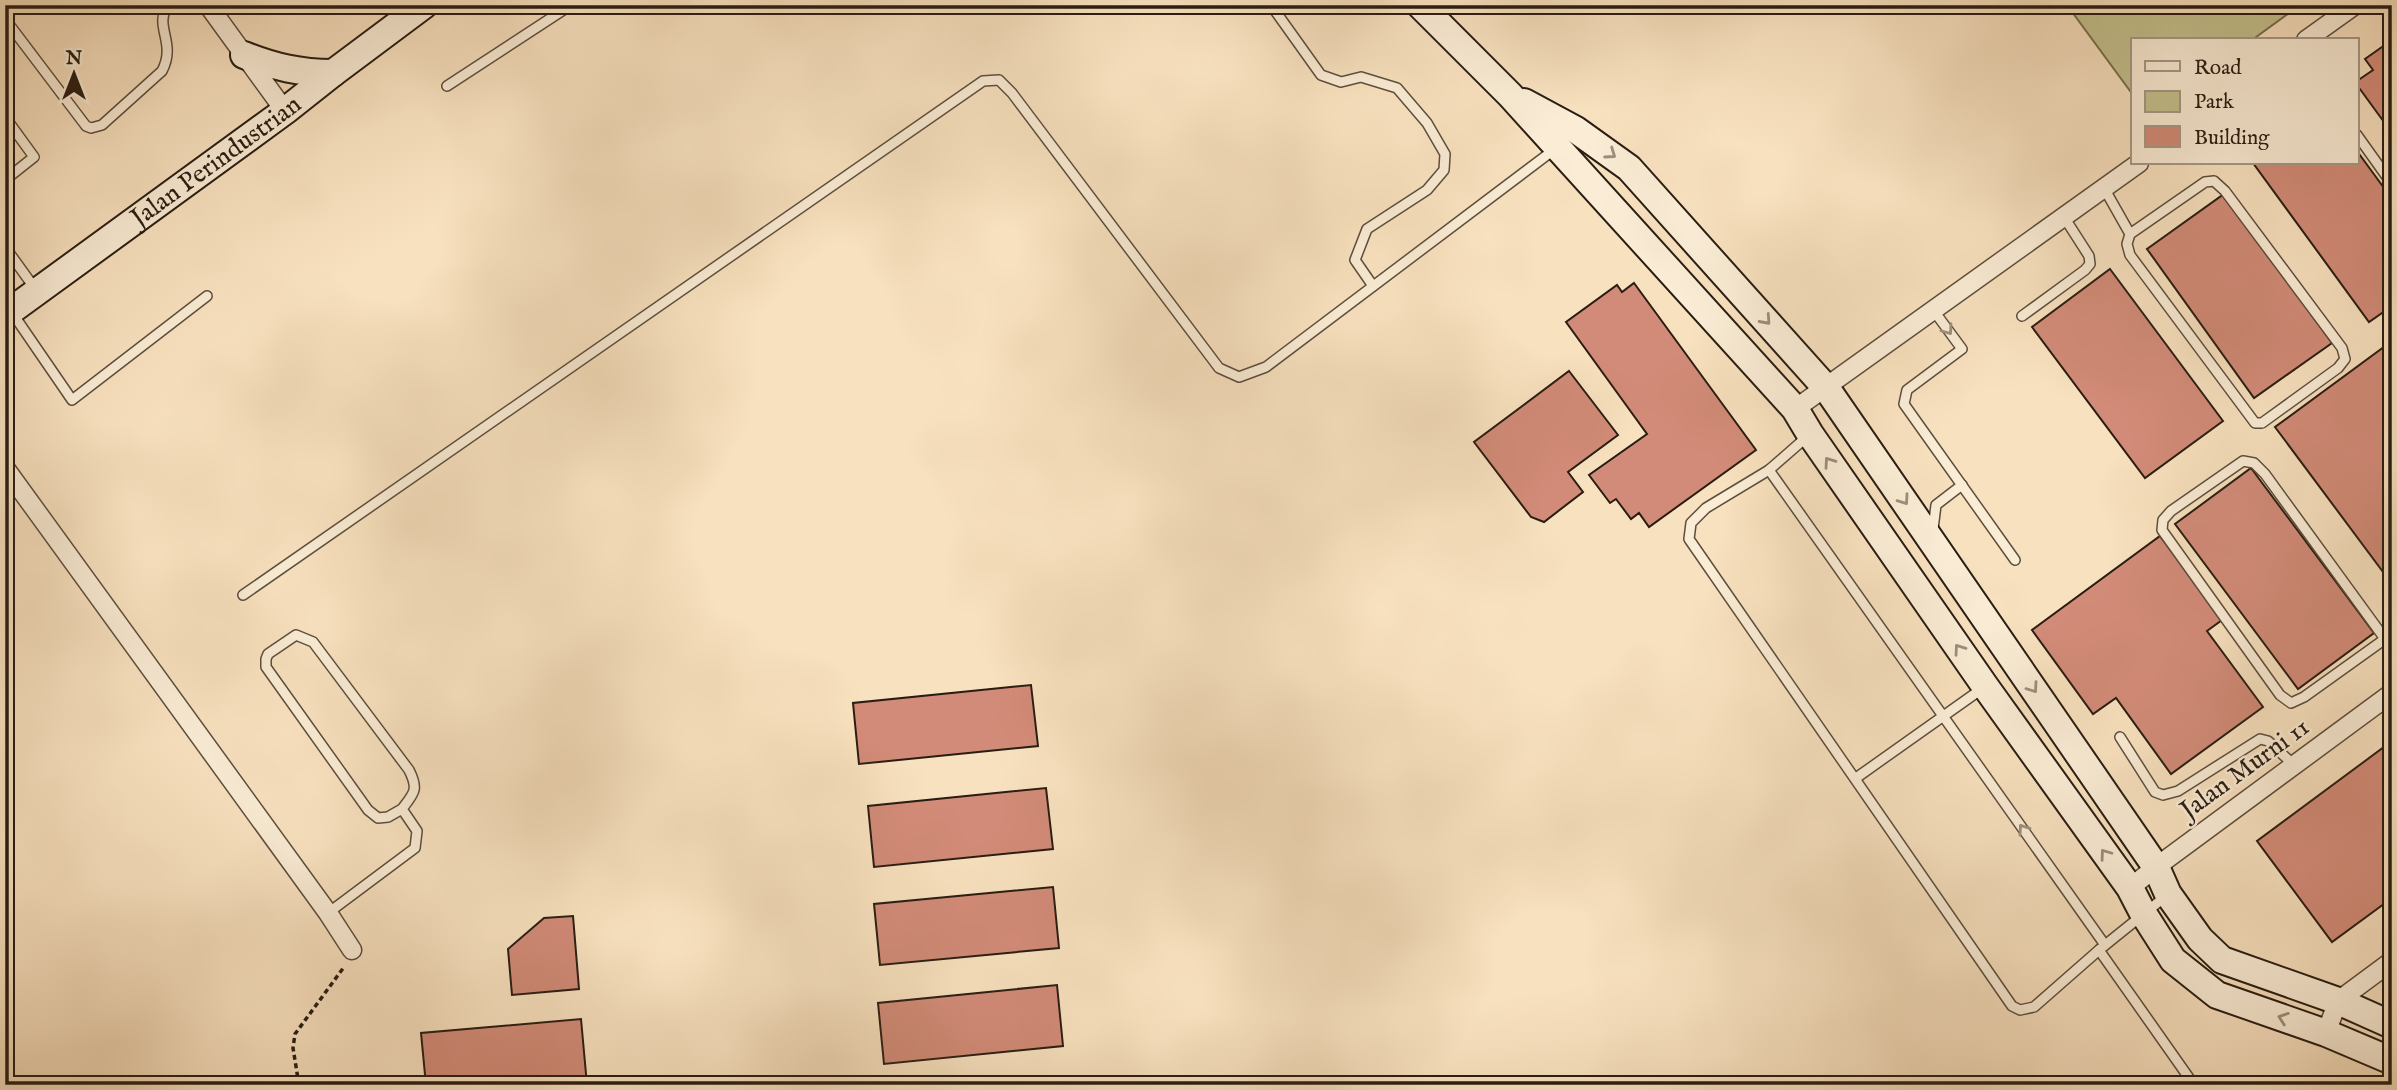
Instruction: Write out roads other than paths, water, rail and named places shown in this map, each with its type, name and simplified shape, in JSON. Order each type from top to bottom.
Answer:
[{"type":"main road","name":"Jalan Perindustrian","points":[[8,313],[285,111],[332,72],[424,5]]},
{"type":"main road","points":[[1420,5],[1510,95],[1795,409],[1985,686],[2130,888],[2173,960],[2217,995],[2326,1033],[2392,1061]]},
{"type":"main road","points":[[244,55],[287,69],[332,72]]},
{"type":"main road","points":[[1510,95],[1576,130],[1629,168],[1827,388],[2156,867],[2168,894],[2200,939],[2222,960],[2338,1001],[2392,1025]]},
{"type":"street","points":[[208,5],[285,111]]},
{"type":"street","points":[[2309,38],[2355,5]]},
{"type":"street","points":[[1795,409],[2138,164]]},
{"type":"street","points":[[5,468],[328,913],[352,950]]},
{"type":"street","name":"Jalan Murni 11","points":[[2130,888],[2392,693]]},
{"type":"street","points":[[2326,1033],[2338,1001],[2392,961]]},
{"type":"lane","points":[[5,19],[86,126],[91,128],[102,125],[162,71],[167,62],[168,42],[161,19],[168,5]]},
{"type":"lane","points":[[1270,5],[1321,75],[1340,82],[1361,77],[1397,88],[1427,123],[1445,154],[1444,170],[1427,190],[1367,229],[1354,260],[1373,286]]},
{"type":"lane","points":[[447,86],[565,7]]},
{"type":"lane","points":[[243,595],[983,81],[999,80],[1012,93],[1219,368],[1240,377],[1266,367],[1556,148],[1576,130]]},
{"type":"lane","points":[[5,117],[34,158],[5,180]]},
{"type":"lane","points":[[2358,136],[2392,184]]},
{"type":"lane","points":[[2104,188],[2130,234],[2127,244],[2130,255],[2255,423],[2262,423],[2284,408],[2339,368],[2345,359],[2342,348],[2225,191],[2214,181],[2205,182],[2130,234]]},
{"type":"lane","points":[[2022,316],[2090,264],[2089,256],[2064,217]]},
{"type":"lane","points":[[5,247],[37,292]]},
{"type":"lane","points":[[8,313],[72,400],[207,296]]},
{"type":"lane","points":[[1934,311],[1962,349],[1908,390],[1904,404],[2015,560]]},
{"type":"lane","points":[[1810,434],[1769,470],[1706,508],[1691,523],[1689,539],[2012,1006],[2020,1010],[2034,1007],[2168,894]]},
{"type":"lane","points":[[2385,639],[2304,697],[2291,703],[2280,695],[2162,530],[2163,520],[2171,511],[2243,461],[2254,463],[2265,474],[2392,648]]},
{"type":"lane","points":[[1769,470],[2102,947],[2194,1085]]},
{"type":"lane","points":[[1936,547],[1933,517],[1936,505],[1962,485]]},
{"type":"lane","points":[[296,635],[313,642],[409,770],[415,782],[415,792],[402,809],[388,817],[378,818],[368,810],[265,667],[268,654],[296,635]]},
{"type":"lane","points":[[1856,778],[1985,686]]},
{"type":"lane","points":[[2120,737],[2155,792],[2163,795],[2178,791],[2260,739],[2268,741],[2294,765]]},
{"type":"lane","points":[[328,913],[415,848],[417,831],[402,809]]}]
